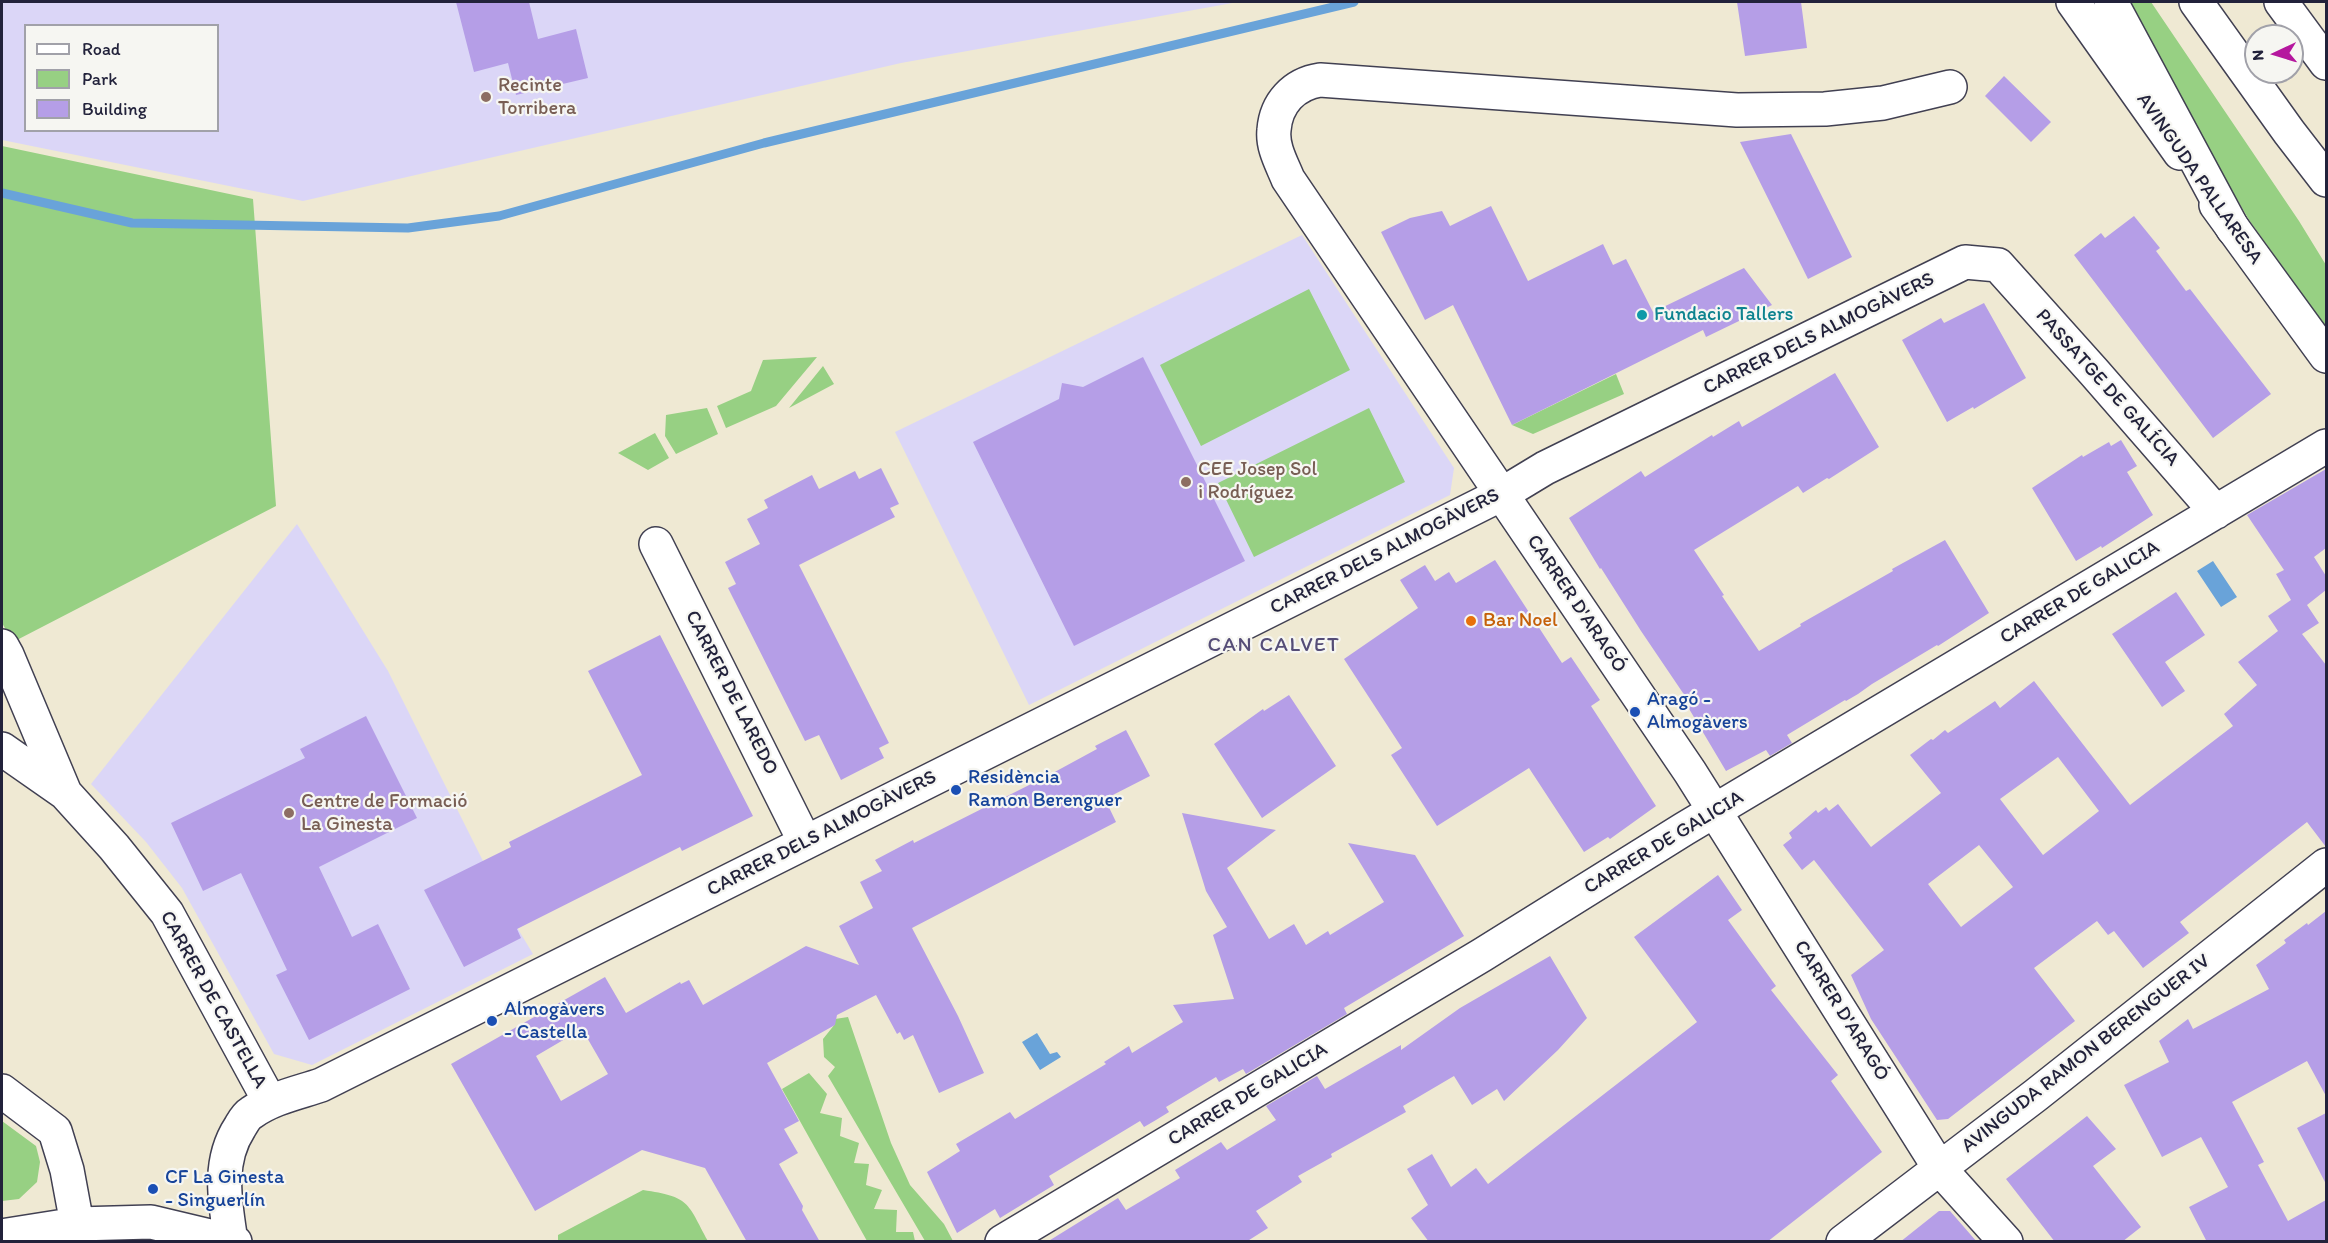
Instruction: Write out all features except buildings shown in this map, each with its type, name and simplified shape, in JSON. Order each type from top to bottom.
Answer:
[{"type":"main road","name":"AVINGUDA PALLARESA","points":[[2073,2],[2233,229],[2326,356]]},
{"type":"main road","points":[[2112,2],[2233,229]]},
{"type":"main road","points":[[2196,2],[2326,180]]},
{"type":"main road","points":[[2281,2],[2326,63]]},
{"type":"main road","name":"CARRER D'ARAGÓ","points":[[1950,87],[1883,103],[1825,109],[1737,110],[1320,80],[1306,82],[1291,92],[1278,111],[1274,131],[1277,154],[1288,179],[1715,811],[1940,1169],[2006,1242]]},
{"type":"main road","name":"CARRER DELS ALMOGÀVERS","points":[[233,1241],[226,1207],[224,1174],[227,1152],[249,1114],[270,1102],[321,1085],[1502,494],[1545,468],[1965,262],[1998,265]]},
{"type":"main road","name":"PASSATGE DE GALÍCIA","points":[[1998,265],[2216,512]]},
{"type":"main road","name":"CARRER DE GALICIA","points":[[1002,1242],[1482,955],[1715,811],[2326,447]]},
{"type":"main road","name":"CARRER DE LAREDO","points":[[656,544],[805,842]]},
{"type":"main road","points":[[2,646],[65,793]]},
{"type":"main road","name":"CARRER DE CASTELLA","points":[[2,749],[65,793],[114,847],[167,913],[270,1102]]},
{"type":"main road","name":"AVINGUDA RAMON BERENGUER IV","points":[[1843,1242],[1940,1169],[2326,865]]},
{"type":"main road","points":[[2,1091],[55,1131],[67,1170],[77,1224]]},
{"type":"main road","points":[[2,1237],[77,1224],[152,1222],[233,1241]]},
{"type":"shaded area","name":"Recinte Torribera","points":[[2,2],[1238,2],[901,63],[303,201],[2,140]]},
{"type":"shaded area","name":"CEE Josep Sol i Rodríguez","points":[[1302,235],[1454,468],[1450,495],[1029,705],[895,432]]},
{"type":"shaded area","name":"Centre de Formació La Ginesta","points":[[297,524],[388,671],[512,919],[533,954],[312,1065],[274,1054],[182,888],[146,842],[91,784]]},
{"type":"green space","points":[[2122,2],[2151,2],[2299,221],[2326,265],[2326,327],[2249,220]]},
{"type":"green space","points":[[2,146],[253,199],[276,506],[13,642],[2,623]]},
{"type":"green space","points":[[1309,289],[1350,370],[1201,446],[1160,365]]},
{"type":"green space","points":[[817,357],[776,406],[726,428],[717,406],[751,391],[763,360]]},
{"type":"green space","points":[[823,366],[834,384],[789,408]]},
{"type":"green space","points":[[1616,374],[1624,394],[1533,434],[1512,425]]},
{"type":"green space","points":[[707,408],[718,434],[676,454],[665,436],[666,415]]},
{"type":"green space","points":[[1369,408],[1405,482],[1254,557],[1218,483]]},
{"type":"green space","points":[[655,433],[669,458],[648,470],[618,453]]},
{"type":"green space","points":[[848,1017],[891,1143],[910,1185],[944,1224],[953,1241],[925,1241],[828,1076],[835,1067],[824,1057],[823,1039],[835,1024],[835,1019]]},
{"type":"green space","points":[[809,1073],[827,1094],[820,1113],[842,1118],[840,1136],[859,1143],[854,1163],[869,1164],[866,1185],[882,1190],[874,1209],[897,1210],[896,1232],[913,1232],[915,1241],[867,1241],[782,1089]]},
{"type":"green space","points":[[2,1121],[36,1146],[40,1162],[37,1182],[19,1199],[2,1201]]},
{"type":"green space","points":[[643,1190],[679,1199],[691,1210],[708,1241],[558,1241],[558,1235]]},
{"type":"water","points":[[2213,561],[2237,597],[2221,607],[2197,571]]},
{"type":"water","points":[[1037,1033],[1050,1054],[1057,1052],[1061,1057],[1040,1070],[1022,1042]]},
{"type":"waterway","points":[[2,193],[132,223],[408,228],[499,216],[764,143],[1354,2]]},
{"type":"place","name":"Recinte Torribera","points":[[486,97]]},
{"type":"place","name":"Fundacio Tallers","points":[[1642,315]]},
{"type":"place","name":"CEE Josep Sol i Rodríguez","points":[[1186,482]]},
{"type":"place","name":"Bar Noel","points":[[1471,621]]},
{"type":"place","name":"Aragó - Almogàvers","points":[[1635,712]]},
{"type":"place","name":"Residència Ramon Berenguer","points":[[956,790]]},
{"type":"place","name":"Centre de Formació La Ginesta","points":[[289,813]]},
{"type":"place","name":"Almogàvers - Castella","points":[[492,1021]]},
{"type":"place","name":"CF La Ginesta - Singuerlín","points":[[153,1189]]},
{"type":"district","name":"CAN CALVET","points":[[1274,646]]}]
